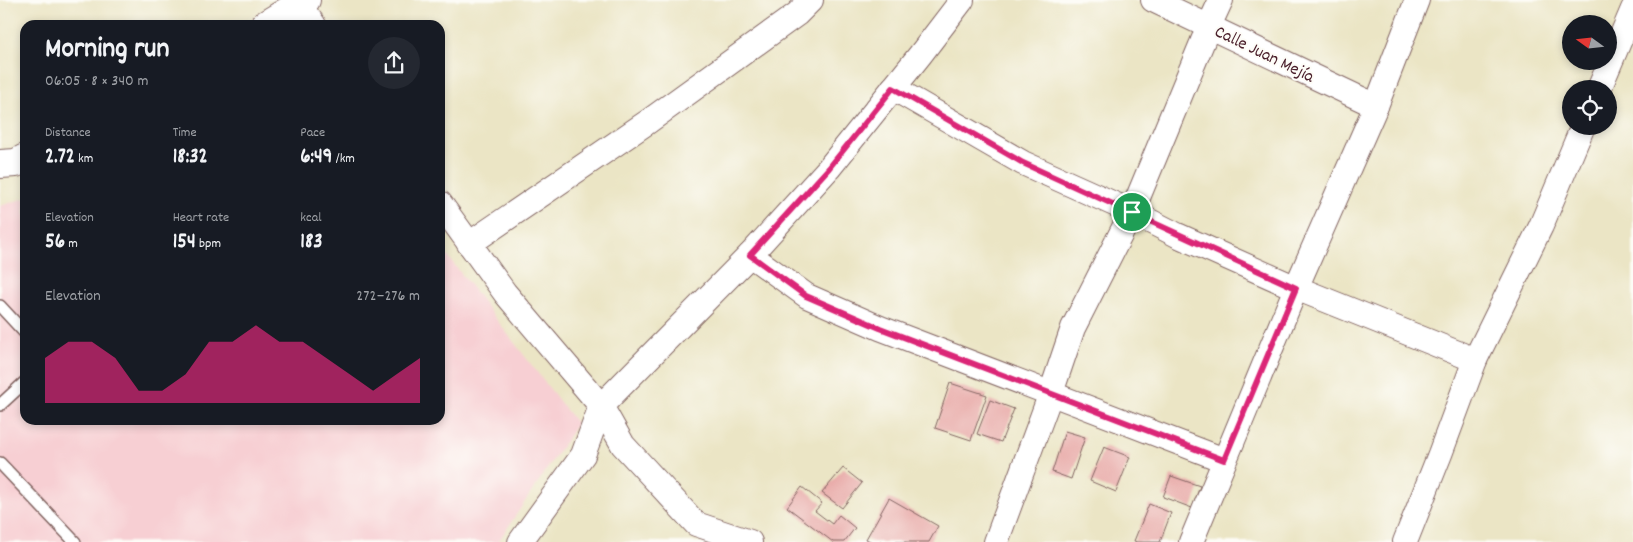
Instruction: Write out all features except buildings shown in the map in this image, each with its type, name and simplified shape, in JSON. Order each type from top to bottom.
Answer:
[{"type":"street","points":[[469,244],[649,120],[797,14],[811,0]]},
{"type":"street","points":[[520,542],[583,455],[601,406],[750,255],[829,168],[962,0]]},
{"type":"street","name":"Calle Juan Mejía","points":[[1153,0],[1376,106]]},
{"type":"street","points":[[996,542],[1073,328],[1132,212],[1221,0]]},
{"type":"street","points":[[1191,542],[1296,288],[1376,106],[1417,0]]},
{"type":"street","points":[[1603,80],[1633,9]]},
{"type":"street","points":[[279,20],[306,10]]},
{"type":"street","points":[[893,88],[1023,163],[1132,212],[1177,235],[1296,288],[1475,360]]},
{"type":"street","points":[[1405,542],[1475,360],[1541,226],[1579,135]]},
{"type":"street","points":[[0,164],[20,160]]},
{"type":"street","points":[[445,210],[505,294],[601,406],[623,445],[696,524],[750,542]]},
{"type":"street","points":[[750,255],[806,296],[880,328],[1224,460]]},
{"type":"lane","points":[[0,306],[20,328]]},
{"type":"lane","points":[[1,403],[20,386]]},
{"type":"lane","points":[[0,463],[74,542]]},
{"type":"shaded area","points":[[20,200],[20,425],[445,425],[445,252],[577,424],[498,542],[0,542],[0,206]]},
{"type":"route","points":[[893,88],[1023,163],[1132,212],[1177,235],[1296,288],[1224,460],[880,328],[806,296],[750,255],[829,168],[893,88]]}]
